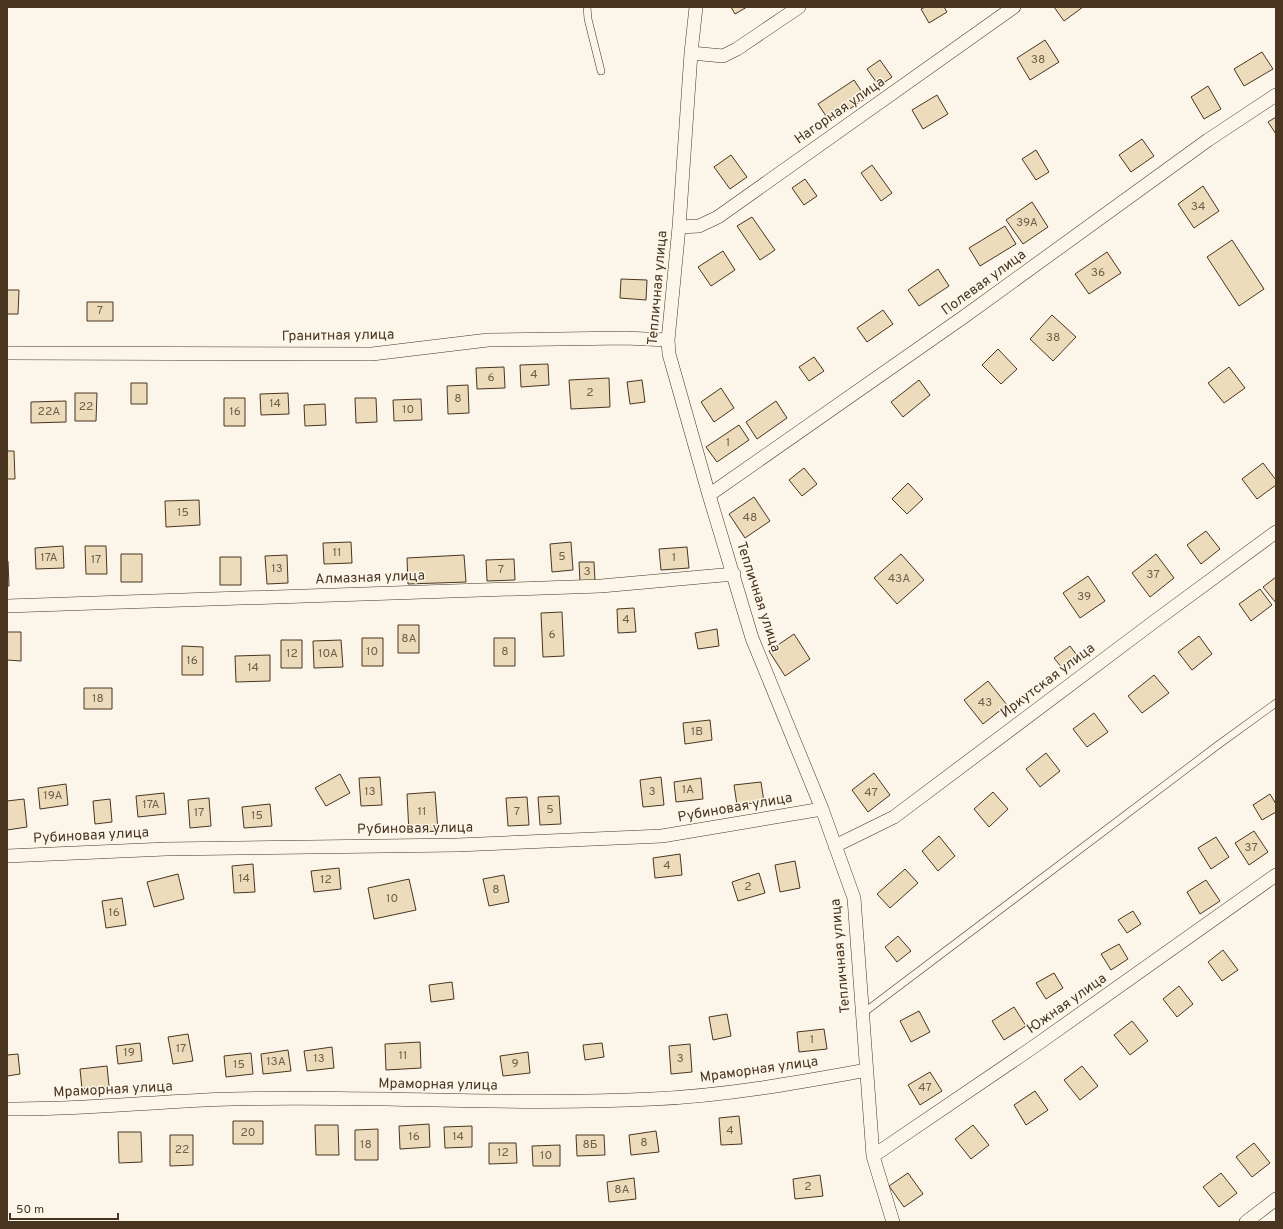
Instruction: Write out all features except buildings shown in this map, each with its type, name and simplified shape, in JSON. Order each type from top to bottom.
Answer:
[{"type":"street","name":"Тепличная улица","points":[[696,7],[691,53],[679,227],[668,340],[669,354],[752,638],[822,809],[854,898],[873,1156],[893,1222]]},
{"type":"street","points":[[691,53],[723,56],[737,49],[799,7]]},
{"type":"street","name":"Нагорная улица","points":[[679,227],[699,226],[718,217],[1014,7]]},
{"type":"street","name":"Полевая улица","points":[[709,495],[965,316],[1208,140],[1276,95]]},
{"type":"street","name":"Гранитная улица","points":[[7,353],[372,354],[488,340],[625,338],[668,340]]},
{"type":"street","name":"Иркутская улица","points":[[835,846],[894,817],[1155,620],[1276,532]]},
{"type":"street","name":"Алмазная улица","points":[[7,606],[593,586],[734,574]]},
{"type":"street","name":"Рубиновая улица","points":[[7,856],[166,849],[457,845],[662,836],[822,809]]},
{"type":"street","name":"Южная улица","points":[[873,1156],[1039,1043],[1276,875]]},
{"type":"street","name":"Мраморная улица","points":[[7,1109],[53,1110],[232,1099],[509,1102],[654,1099],[777,1086],[867,1070]]},
{"type":"street","points":[[1246,1222],[1276,1198]]},
{"type":"lane","points":[[587,7],[601,71]]},
{"type":"lane","points":[[862,1014],[1212,749],[1276,703]]}]
